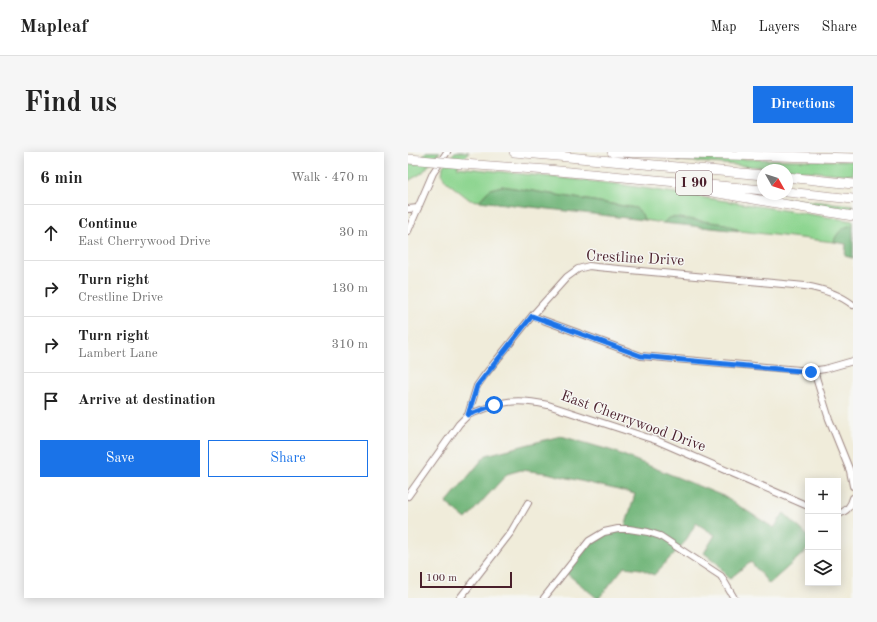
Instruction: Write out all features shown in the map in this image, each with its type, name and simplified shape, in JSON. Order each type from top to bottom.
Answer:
[{"type":"highway","name":"I 90","points":[[514,152],[757,174]]},
{"type":"highway","name":"I 90","points":[[612,152],[853,158]]},
{"type":"highway","name":"I 90","points":[[408,159],[625,176],[757,189]]},
{"type":"highway","points":[[625,176],[853,216]]},
{"type":"highway","points":[[793,179],[853,184]]},
{"type":"highway","points":[[793,193],[853,199]]},
{"type":"street","points":[[408,232],[433,173],[447,152]]},
{"type":"street","points":[[408,209],[418,208]]},
{"type":"street","name":"Crestline Drive","points":[[408,496],[468,415],[477,386],[532,316],[567,277],[578,269],[590,266],[805,286],[836,294],[853,305]]},
{"type":"street","points":[[532,316],[641,356],[814,371],[825,370],[853,361]]},
{"type":"street","points":[[814,371],[829,419],[850,471],[853,486]]},
{"type":"street","name":"East Cherrywood Drive","points":[[468,415],[494,405],[514,400],[532,401],[548,405],[658,441],[805,505]]},
{"type":"street","points":[[841,513],[849,507],[853,498]]},
{"type":"street","points":[[460,598],[511,532],[528,503]]},
{"type":"street","points":[[544,598],[589,541],[604,532],[618,529],[648,532],[660,536],[721,576],[734,598]]},
{"type":"green space","points":[[426,152],[440,152],[422,173],[408,181],[408,163],[417,164]]},
{"type":"green space","points":[[455,152],[469,152],[457,167],[617,184],[853,221],[853,225],[841,231],[834,242],[740,231],[734,227],[667,219],[663,223],[644,220],[642,214],[636,208],[502,186],[490,189],[479,201],[470,200],[447,182],[442,175],[443,166]]},
{"type":"green space","points":[[681,158],[853,161],[853,175],[793,170],[793,164],[757,164],[757,167],[676,160]]},
{"type":"green space","points":[[502,186],[636,208],[642,214],[644,220],[479,201],[490,189]]},
{"type":"green space","points":[[793,199],[853,205],[853,212],[783,200]]},
{"type":"green space","points":[[672,217],[726,224],[740,231],[663,223]]},
{"type":"green space","points":[[853,225],[853,258],[845,256],[846,244],[834,242],[841,230]]},
{"type":"green space","points":[[561,436],[613,451],[723,496],[774,528],[784,513],[805,533],[805,552],[769,584],[751,562],[729,579],[718,564],[704,553],[715,535],[696,523],[685,542],[654,575],[641,569],[624,567],[599,598],[597,598],[566,573],[583,550],[590,544],[605,535],[624,531],[635,494],[547,473],[521,470],[507,474],[466,519],[446,503],[486,455]]},
{"type":"route","points":[[494,405],[468,415],[477,386],[532,316],[641,356],[811,372]]}]
